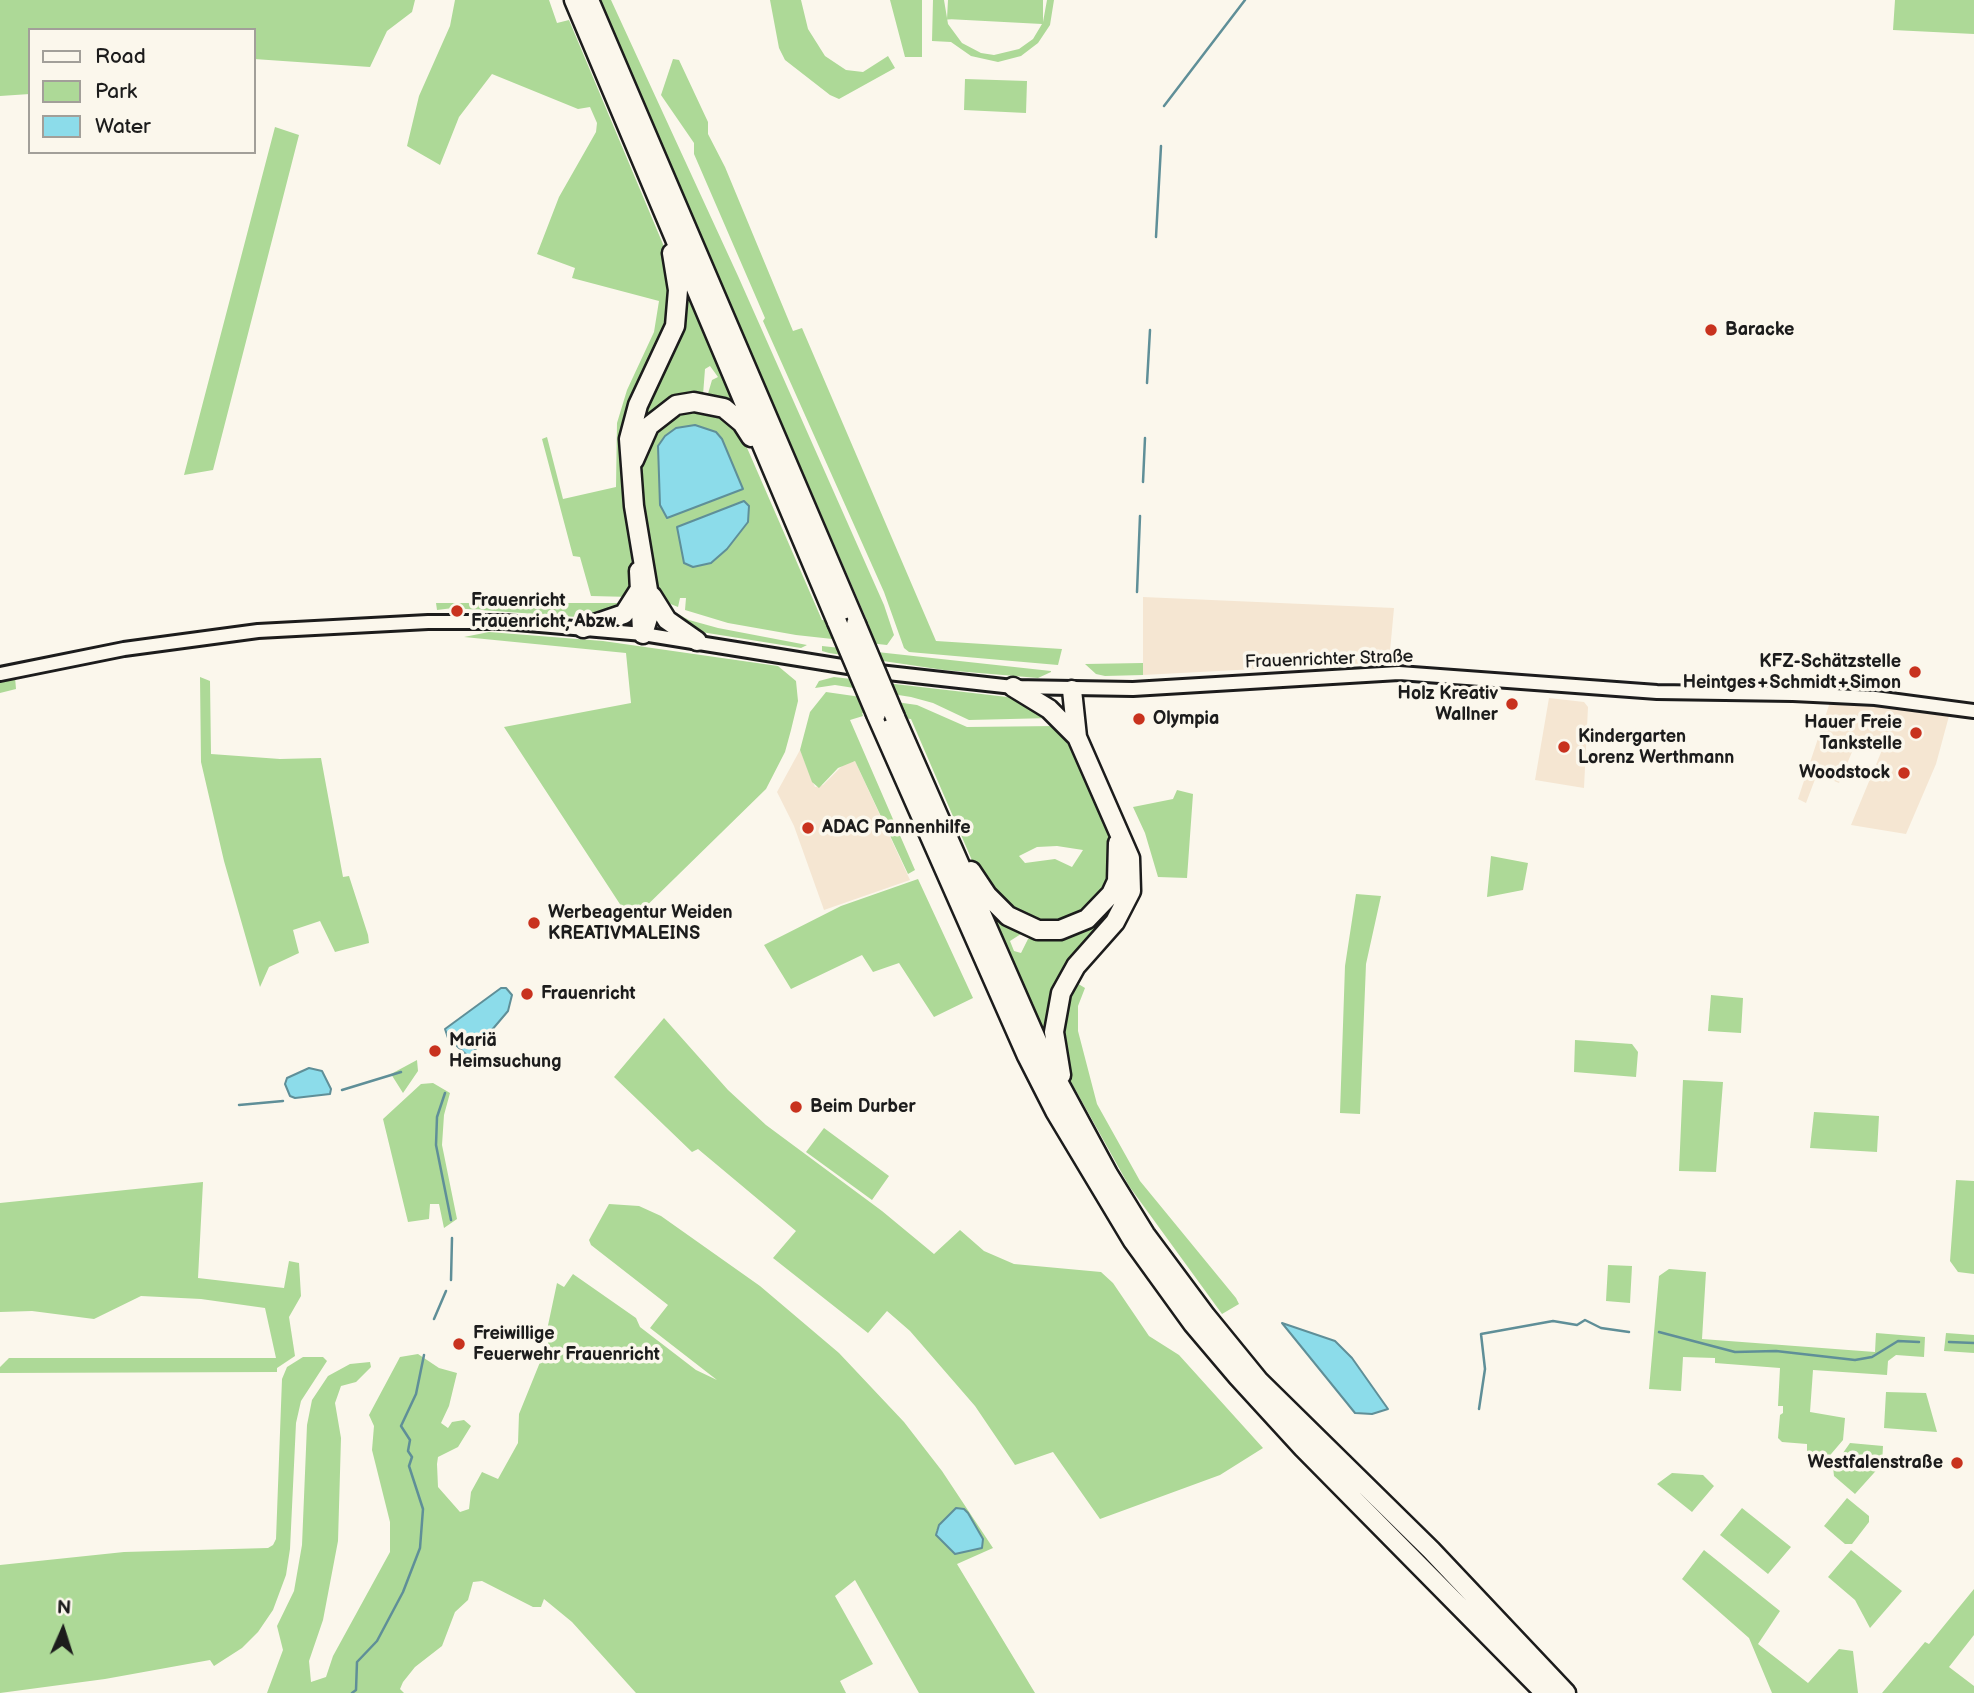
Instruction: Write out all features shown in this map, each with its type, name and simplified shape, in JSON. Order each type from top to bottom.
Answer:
[{"type":"highway","points":[[574,0],[876,714],[1027,1056],[1055,1111],[1133,1241],[1193,1324],[1278,1422],[1545,1693]]},
{"type":"highway","points":[[589,0],[895,717],[1011,983],[1069,1105],[1145,1234],[1237,1354],[1314,1436],[1431,1550],[1566,1693]]},
{"type":"highway","points":[[643,634],[650,618],[644,591],[629,451],[634,417],[671,337],[677,315],[678,279],[668,225]]},
{"type":"highway","points":[[631,470],[643,436],[663,413],[676,405],[711,403],[723,408],[742,423],[782,492]]},
{"type":"highway","points":[[583,628],[624,614],[644,591]]},
{"type":"highway","points":[[644,591],[676,629],[696,641]]},
{"type":"highway","points":[[1013,687],[1049,709],[1077,737]]},
{"type":"highway","points":[[1069,1105],[1055,1047],[1055,1015],[1060,993],[1076,966],[1115,922],[1131,891],[1130,858],[1077,737],[1072,690]]},
{"type":"highway","points":[[934,806],[987,895],[1018,923],[1046,931],[1075,926],[1101,908],[1117,881],[1117,833]]},
{"type":"main road","name":"Frauenrichter Straße","points":[[0,674],[174,641],[302,628],[428,622],[583,628],[643,634],[812,661],[1013,687],[1072,690],[1399,673],[1657,692],[1875,698],[1974,711]]},
{"type":"shaded area","points":[[1143,597],[1394,608],[1389,662],[1143,675]]},
{"type":"shaded area","name":"Kindergarten Lorenz Werthmann","points":[[1549,698],[1584,702],[1588,707],[1584,788],[1535,780]]},
{"type":"shaded area","points":[[1830,702],[1903,708],[1949,716],[1936,764],[1906,834],[1851,825],[1882,750],[1857,740],[1839,783],[1817,774],[1806,803],[1798,799]]},
{"type":"shaded area","points":[[800,750],[815,787],[823,785],[844,764],[855,761],[910,880],[824,910],[794,826],[777,792]]},
{"type":"green space","points":[[0,0],[415,0],[412,12],[387,31],[370,67],[256,59],[256,28],[28,28],[28,94],[0,96]]},
{"type":"green space","points":[[455,0],[549,0],[557,23],[569,20],[665,249],[673,303],[623,473],[633,576],[631,597],[591,596],[580,557],[573,556],[542,439],[547,437],[563,499],[616,487],[617,423],[627,390],[654,332],[659,301],[572,278],[575,268],[537,254],[559,197],[596,132],[597,123],[590,107],[578,109],[492,74],[459,117],[440,165],[407,146],[419,96],[450,26]]},
{"type":"green space","points":[[599,0],[611,0],[738,276],[884,605],[894,635],[887,645],[796,635],[728,623],[685,610],[686,598],[680,598],[678,607],[658,599],[649,561],[639,476],[640,455],[643,444],[673,413],[699,410],[723,418],[741,434],[822,620],[869,625]],"holes":[[[722,439],[742,489],[667,517]]]},
{"type":"green space","points":[[770,0],[801,0],[808,29],[825,56],[846,70],[863,72],[888,56],[895,68],[839,99],[830,95],[785,60],[779,48]]},
{"type":"green space","points":[[890,0],[922,0],[922,57],[905,57]]},
{"type":"green space","points":[[933,0],[944,0],[947,18],[948,0],[1043,0],[1043,22],[1047,0],[1054,0],[1050,25],[1038,43],[1021,56],[998,62],[971,56],[951,42],[932,41]],"holes":[[[947,19],[1042,24],[1033,39],[1019,49],[994,55],[981,53],[962,43]]]},
{"type":"green space","points":[[1895,0],[1974,0],[1974,34],[1893,30]]},
{"type":"green space","points":[[673,59],[679,60],[708,122],[708,134],[725,167],[793,331],[802,328],[936,641],[1062,649],[1058,665],[909,652],[904,648],[884,592],[763,321],[765,318],[694,154],[694,143],[661,95]]},
{"type":"green space","points":[[965,79],[1027,81],[1026,113],[964,110]]},
{"type":"green space","points":[[275,127],[299,135],[213,470],[184,475]]},
{"type":"green space","points":[[683,284],[690,293],[741,418],[707,397],[712,380],[718,377],[710,366],[705,369],[703,395],[637,424]]},
{"type":"green space","points":[[436,603],[628,603],[590,618],[453,608],[437,610]]},
{"type":"green space","points":[[667,608],[689,620],[718,628],[807,645],[801,648],[695,631]]},
{"type":"green space","points":[[489,632],[603,641],[778,666],[796,681],[798,701],[785,752],[766,789],[631,921],[504,727],[631,703],[626,653],[464,637]]},
{"type":"green space","points":[[822,646],[1051,672],[1038,678],[944,670],[829,653],[822,651]]},
{"type":"green space","points":[[1143,663],[1143,675],[1105,676],[1096,674],[1085,664]]},
{"type":"green space","points":[[15,677],[16,689],[0,693],[0,680]]},
{"type":"green space","points":[[200,677],[210,681],[211,754],[280,759],[321,758],[343,877],[349,876],[368,935],[369,943],[335,952],[320,921],[293,930],[299,953],[269,967],[260,987],[224,861],[201,762]]},
{"type":"green space","points":[[834,677],[1016,698],[1051,718],[969,720],[933,703],[911,697],[835,685],[815,688],[819,681]]},
{"type":"green space","points":[[826,692],[917,705],[967,727],[1057,726],[1078,761],[1109,832],[1112,868],[1106,890],[1073,920],[1042,924],[1008,909],[977,872],[911,719],[862,713],[863,716],[850,720],[915,870],[908,874],[855,761],[838,768],[819,788],[812,782],[800,750],[810,712]],"holes":[[[1057,846],[1083,850],[1072,867],[1055,859],[1025,863],[1019,856],[1037,847]]]},
{"type":"green space","points":[[1177,790],[1193,794],[1187,878],[1158,877],[1145,833],[1133,807],[1173,799]]},
{"type":"green space","points":[[1491,856],[1528,863],[1523,890],[1487,897]]},
{"type":"green space","points":[[918,879],[973,998],[934,1017],[899,963],[873,972],[862,955],[791,989],[764,945],[841,906]]},
{"type":"green space","points":[[1119,884],[1116,910],[1073,959],[1047,1041],[986,903],[1024,932],[1010,941],[1014,951],[1021,953],[1028,939],[1038,936],[1063,936]]},
{"type":"green space","points":[[1356,894],[1381,896],[1366,964],[1360,1114],[1340,1113],[1345,966]]},
{"type":"green space","points":[[1072,980],[1085,988],[1078,1006],[1078,1031],[1097,1104],[1140,1181],[1236,1298],[1239,1304],[1222,1314],[1129,1186],[1070,1080],[1059,1041]]},
{"type":"green space","points":[[1711,995],[1743,998],[1741,1033],[1708,1031]]},
{"type":"green space","points":[[664,1018],[728,1090],[766,1125],[882,1211],[934,1254],[960,1230],[984,1251],[1014,1264],[1101,1272],[1113,1283],[1149,1336],[1179,1355],[1263,1448],[1220,1475],[1100,1519],[1053,1452],[1015,1465],[975,1406],[910,1331],[887,1311],[868,1333],[773,1258],[796,1231],[698,1149],[692,1152],[614,1077]]},
{"type":"green space","points":[[1575,1040],[1632,1044],[1638,1052],[1636,1077],[1574,1072]]},
{"type":"green space","points":[[417,1060],[418,1071],[403,1093],[391,1074]]},
{"type":"green space","points":[[1683,1080],[1723,1082],[1716,1172],[1679,1171]]},
{"type":"green space","points":[[433,1083],[450,1093],[444,1115],[442,1145],[457,1219],[444,1228],[439,1204],[430,1204],[429,1219],[408,1222],[383,1119],[421,1084]]},
{"type":"green space","points":[[1814,1112],[1879,1116],[1877,1152],[1810,1148]]},
{"type":"green space","points":[[824,1128],[889,1176],[872,1200],[806,1152]]},
{"type":"green space","points":[[1956,1180],[1974,1181],[1974,1274],[1958,1272],[1950,1261]]},
{"type":"green space","points":[[203,1182],[198,1278],[284,1288],[289,1261],[299,1263],[301,1296],[289,1317],[295,1356],[277,1368],[277,1372],[0,1373],[0,1367],[9,1358],[276,1358],[265,1308],[201,1299],[141,1296],[94,1319],[32,1311],[0,1312],[0,1203]]},
{"type":"green space","points":[[609,1204],[639,1206],[661,1216],[760,1286],[839,1353],[904,1422],[942,1471],[993,1548],[957,1564],[1035,1693],[919,1693],[855,1580],[835,1596],[873,1664],[840,1681],[846,1693],[636,1693],[572,1622],[544,1599],[541,1607],[533,1607],[482,1581],[473,1582],[468,1600],[455,1612],[442,1646],[415,1667],[403,1682],[400,1689],[404,1693],[267,1693],[283,1650],[277,1626],[294,1591],[302,1545],[307,1425],[312,1400],[328,1376],[350,1364],[370,1362],[371,1367],[356,1382],[341,1386],[335,1403],[341,1438],[338,1541],[323,1620],[309,1661],[311,1682],[326,1677],[333,1656],[390,1552],[390,1522],[372,1450],[374,1426],[369,1415],[400,1357],[418,1354],[439,1368],[457,1373],[449,1406],[441,1423],[448,1428],[452,1422],[464,1420],[471,1426],[458,1447],[438,1457],[437,1464],[438,1487],[460,1512],[469,1509],[471,1492],[482,1472],[498,1479],[518,1443],[519,1414],[549,1340],[547,1330],[557,1283],[564,1287],[573,1274],[636,1318],[640,1327],[696,1370],[717,1380],[650,1328],[668,1305],[591,1245],[589,1240]],"holes":[[[956,1508],[968,1513],[983,1539],[952,1552],[936,1531]]]},
{"type":"green space","points":[[1608,1265],[1632,1266],[1630,1303],[1606,1301]]},
{"type":"green space","points":[[1669,1269],[1706,1272],[1702,1339],[1875,1352],[1876,1333],[1925,1337],[1924,1357],[1896,1355],[1888,1361],[1887,1375],[1813,1370],[1810,1412],[1845,1418],[1843,1440],[1826,1460],[1816,1462],[1807,1453],[1807,1444],[1782,1442],[1778,1438],[1780,1415],[1783,1413],[1783,1406],[1778,1406],[1780,1368],[1715,1363],[1715,1358],[1683,1357],[1681,1391],[1649,1389],[1659,1276]]},
{"type":"green space","points":[[1946,1333],[1974,1335],[1974,1353],[1944,1351]]},
{"type":"green space","points":[[303,1357],[323,1357],[327,1361],[301,1401],[296,1423],[290,1549],[286,1575],[273,1610],[258,1632],[242,1648],[214,1666],[210,1660],[105,1679],[0,1693],[0,1565],[124,1552],[268,1548],[273,1545],[276,1539],[282,1379],[287,1367]]},
{"type":"green space","points":[[1886,1392],[1926,1393],[1937,1432],[1884,1428]]},
{"type":"green space","points":[[1850,1443],[1883,1446],[1882,1464],[1855,1494],[1834,1476],[1833,1467]]},
{"type":"green space","points":[[1672,1473],[1703,1475],[1714,1486],[1692,1512],[1657,1484]]},
{"type":"green space","points":[[1847,1498],[1869,1516],[1869,1522],[1852,1544],[1845,1544],[1824,1526]]},
{"type":"green space","points":[[1742,1508],[1791,1547],[1768,1574],[1720,1535]]},
{"type":"green space","points":[[1704,1550],[1780,1611],[1758,1644],[1808,1683],[1839,1649],[1853,1651],[1858,1693],[1772,1693],[1749,1638],[1682,1579]]},
{"type":"green space","points":[[1851,1550],[1902,1591],[1870,1628],[1855,1600],[1828,1577]]},
{"type":"green space","points":[[1974,1589],[1974,1635],[1949,1667],[1974,1686],[1974,1693],[1882,1693],[1925,1642],[1929,1644]]},
{"type":"water","points":[[695,425],[716,432],[722,439],[743,489],[667,518],[660,505],[658,446],[665,436],[676,428]]},
{"type":"water","points":[[744,501],[749,506],[748,522],[727,549],[711,563],[693,567],[684,563],[677,527]]},
{"type":"water","points":[[501,988],[506,988],[512,995],[508,1011],[469,1057],[448,1038],[445,1029]]},
{"type":"water","points":[[309,1068],[322,1071],[331,1089],[330,1094],[295,1098],[290,1096],[285,1084],[287,1078]]},
{"type":"water","points":[[1282,1323],[1335,1341],[1352,1358],[1388,1409],[1372,1414],[1355,1413]]},
{"type":"water","points":[[956,1508],[964,1509],[968,1513],[983,1539],[982,1548],[955,1554],[936,1535],[939,1525]]},
{"type":"waterway","points":[[1164,106],[1245,0]]},
{"type":"waterway","points":[[1156,237],[1161,146]]},
{"type":"waterway","points":[[1147,383],[1150,330]]},
{"type":"waterway","points":[[1143,482],[1145,438]]},
{"type":"waterway","points":[[1137,592],[1140,516]]},
{"type":"waterway","points":[[342,1090],[401,1072]]},
{"type":"waterway","points":[[445,1093],[437,1117],[436,1145],[451,1220]]},
{"type":"waterway","points":[[239,1105],[283,1101]]},
{"type":"waterway","points":[[451,1280],[452,1238]]},
{"type":"waterway","points":[[434,1319],[446,1291]]},
{"type":"waterway","points":[[1479,1409],[1485,1369],[1481,1334],[1553,1321],[1577,1325],[1585,1320],[1601,1328],[1629,1332]]},
{"type":"waterway","points":[[1659,1332],[1735,1352],[1776,1351],[1855,1360],[1872,1357],[1898,1341],[1919,1342]]},
{"type":"waterway","points":[[1949,1342],[1974,1343]]},
{"type":"waterway","points":[[352,1693],[356,1690],[357,1662],[377,1641],[403,1592],[420,1548],[423,1509],[409,1466],[412,1457],[408,1451],[410,1440],[401,1426],[416,1394],[424,1355]]},
{"type":"place","name":"Baracke","points":[[1711,330]]},
{"type":"place","name":"Frauenricht Frauenricht, Abzw.","points":[[457,611]]},
{"type":"place","name":"KFZ-Schätzstelle Heintges+Schmidt+Simon","points":[[1915,672]]},
{"type":"place","name":"Holz Kreativ Wallner","points":[[1512,704]]},
{"type":"place","name":"Olympia","points":[[1139,719]]},
{"type":"place","name":"Hauer Freie Tankstelle","points":[[1916,733]]},
{"type":"place","name":"Kindergarten Lorenz Werthmann","points":[[1564,747]]},
{"type":"place","name":"Woodstock","points":[[1904,773]]},
{"type":"place","name":"ADAC Pannenhilfe","points":[[808,828]]},
{"type":"place","name":"Werbeagentur Weiden KREATIVMALEINS","points":[[534,923]]},
{"type":"place","name":"Frauenricht","points":[[527,994]]},
{"type":"place","name":"Mariä Heimsuchung","points":[[435,1051]]},
{"type":"place","name":"Beim Durber","points":[[796,1107]]},
{"type":"place","name":"Freiwillige Feuerwehr Frauenricht","points":[[459,1344]]},
{"type":"place","name":"Westfalenstraße","points":[[1957,1463]]}]
